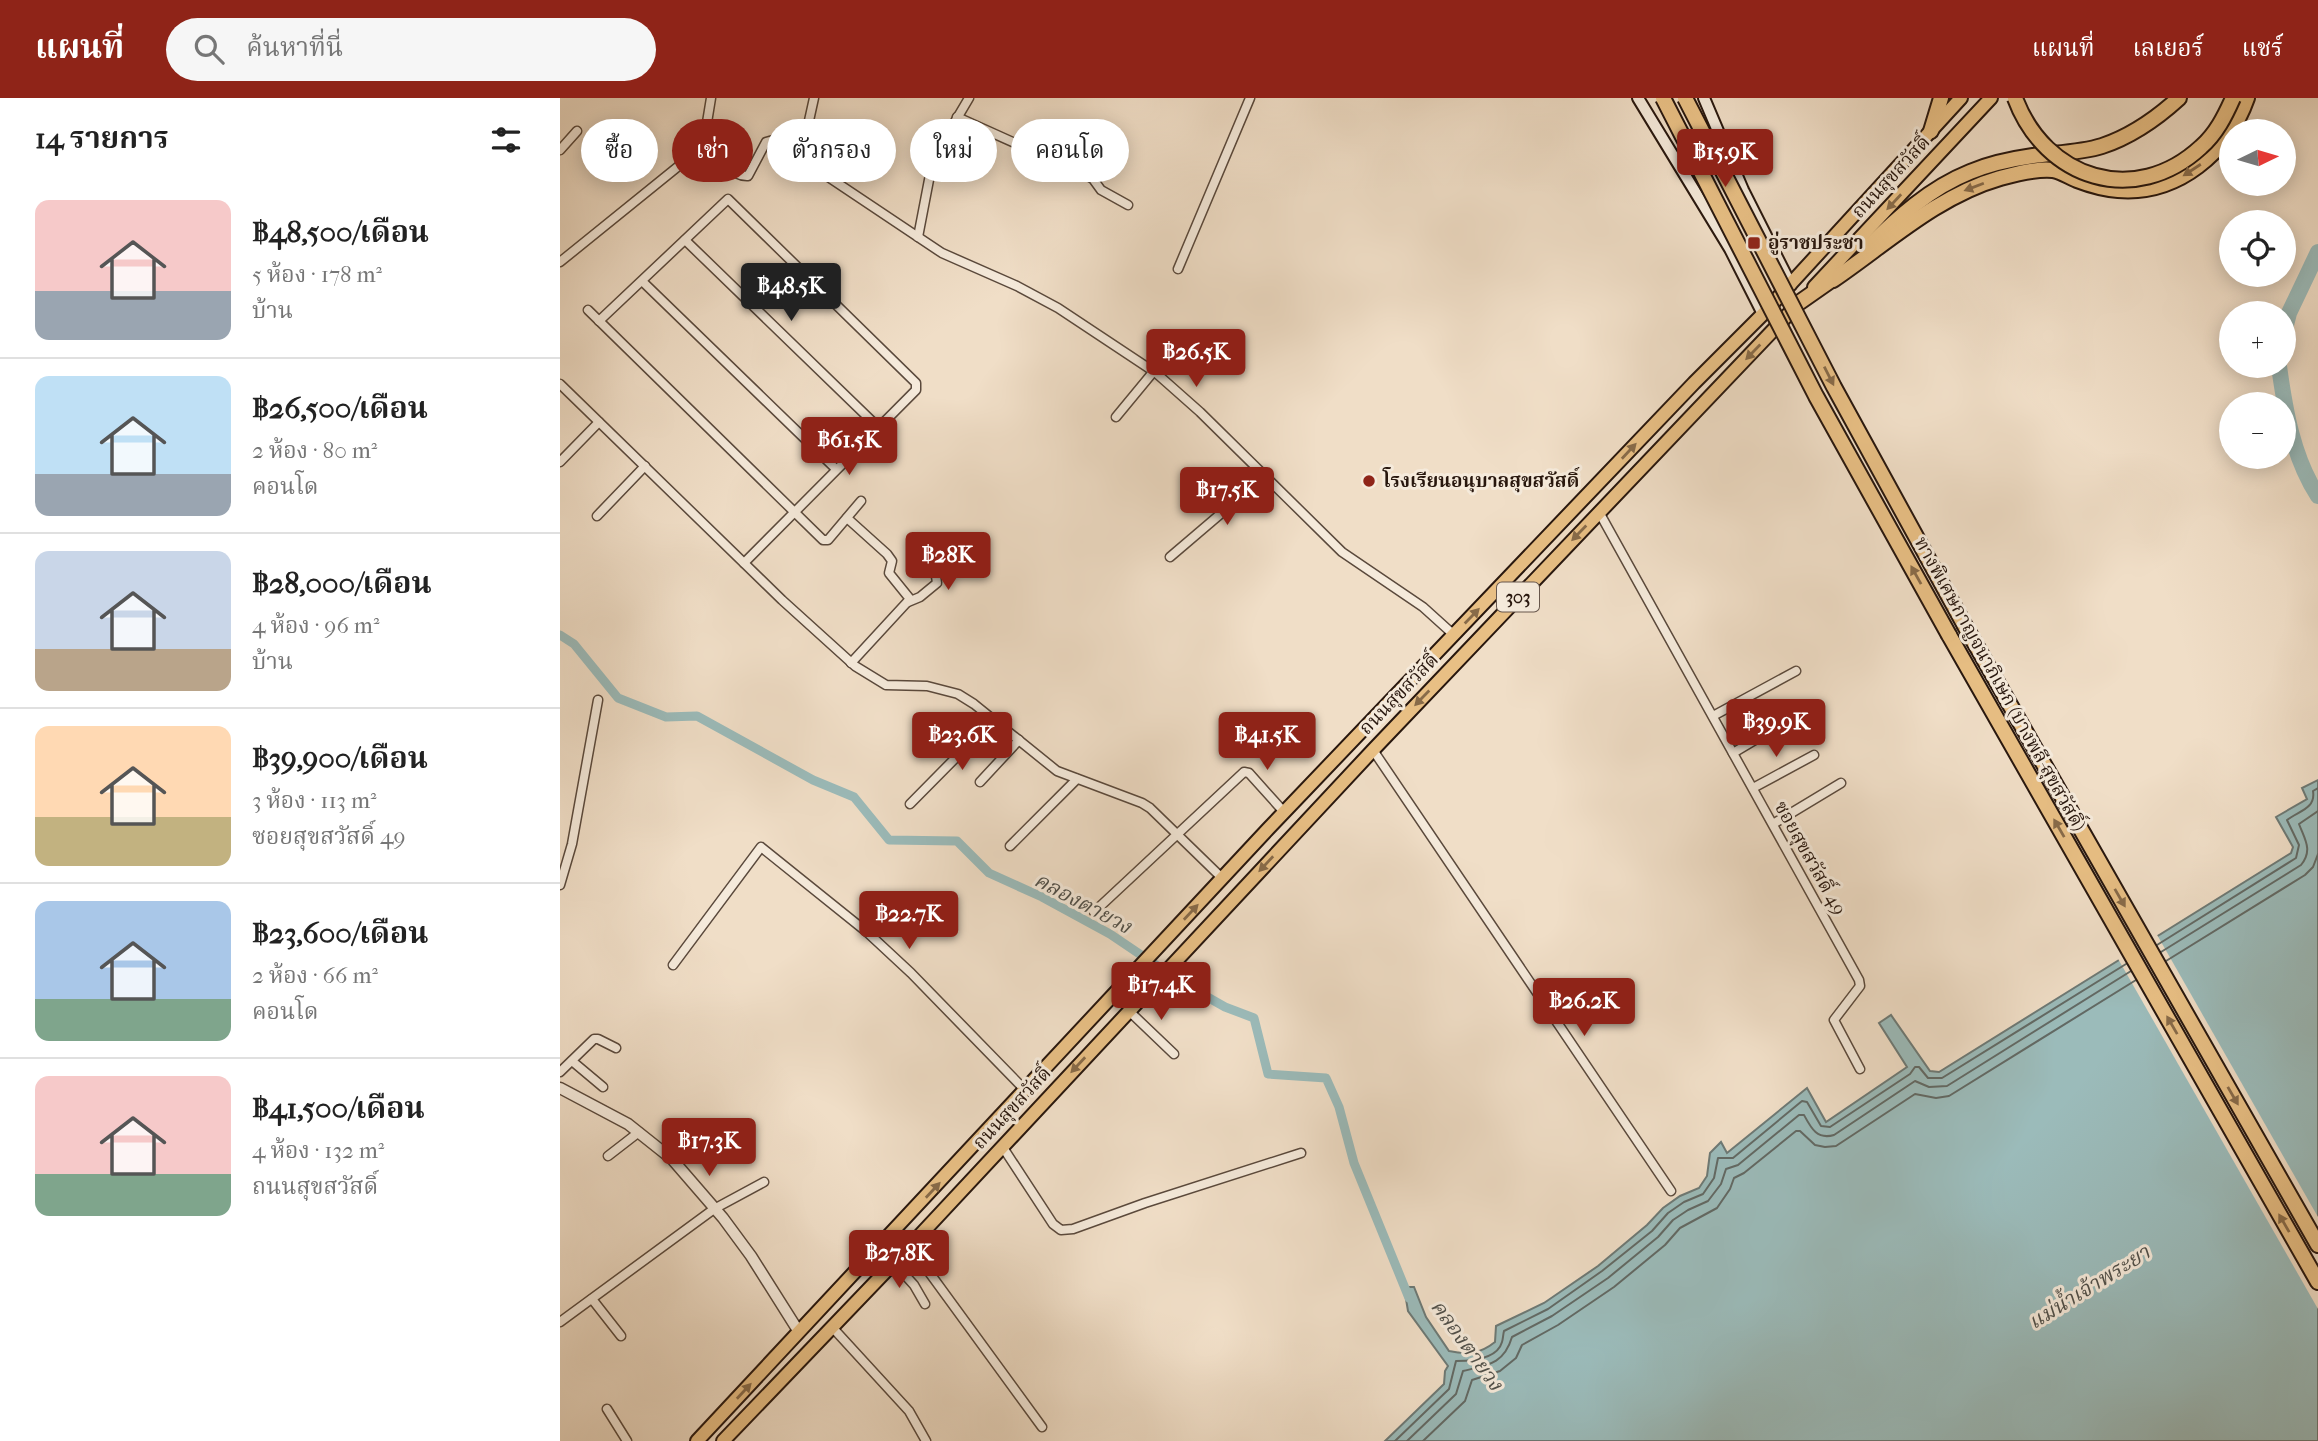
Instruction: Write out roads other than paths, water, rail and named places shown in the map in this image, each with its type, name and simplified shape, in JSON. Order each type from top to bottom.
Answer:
[{"type":"highway","name":"ทางพิเศษกาญจนาภิเษก (บางพลี-สุขสวัสดิ์)","points":[[1663,98],[1816,396],[1949,635],[2318,1282]]},
{"type":"highway","name":"ทางพิเศษกาญจนาภิเษก (บางพลี-สุขสวัสดิ์)","points":[[1685,98],[1834,387],[1965,626],[2318,1245]]},
{"type":"highway","points":[[1931,131],[1941,98]]},
{"type":"highway","points":[[2015,98],[2032,129],[2046,147],[2071,168],[2096,177],[2125,180],[2150,176],[2180,163],[2203,146],[2223,120],[2233,98]]},
{"type":"highway","points":[[1833,280],[1899,217],[1935,189],[1970,172],[2029,156],[2101,146],[2130,134],[2159,116],[2179,98]]},
{"type":"highway","points":[[1800,302],[1959,192],[2003,177],[2054,170],[2077,180],[2119,190],[2143,190],[2184,176],[2211,157],[2241,115],[2246,98]]},
{"type":"main road","points":[[1637,98],[1730,249],[1763,314]]},
{"type":"main road","points":[[1704,98],[1742,190],[1800,302]]},
{"type":"main road","name":"ถนนสุขสวัสดิ์","points":[[697,1441],[1284,812],[1693,383],[1791,285],[1961,98]]},
{"type":"main road","name":"ถนนสุขสวัสดิ์","points":[[723,1441],[894,1263],[1373,750],[1991,98]]},
{"type":"main road","points":[[1222,878],[1239,893]]},
{"type":"street","points":[[708,119],[711,98]]},
{"type":"street","points":[[809,119],[814,98]]},
{"type":"street","points":[[918,237],[933,159],[969,98]]},
{"type":"street","points":[[1178,269],[1250,98]]},
{"type":"street","points":[[957,117],[1086,175],[1093,179],[1101,190],[1128,205]]},
{"type":"street","points":[[560,150],[577,131]]},
{"type":"street","points":[[753,167],[767,142]]},
{"type":"street","points":[[560,262],[672,171]]},
{"type":"street","points":[[838,182],[942,253],[1017,286],[1058,308],[1154,371],[1200,412],[1342,552],[1423,607],[1454,635]]},
{"type":"street","points":[[600,321],[643,282],[724,200],[731,200],[916,383],[916,390],[744,563]]},
{"type":"street","points":[[685,240],[878,427]]},
{"type":"street","points":[[643,282],[836,469]]},
{"type":"street","points":[[588,310],[825,541],[861,501]]},
{"type":"street","points":[[1116,417],[1154,371]]},
{"type":"street","points":[[560,384],[851,663],[886,685],[927,686],[958,694],[994,719],[1057,771],[1142,803],[1222,878]]},
{"type":"street","points":[[560,462],[599,422]]},
{"type":"street","points":[[597,516],[645,466]]},
{"type":"street","points":[[1170,557],[1265,476]]},
{"type":"street","name":"ซอยสุขสวัสดิ์ 49","points":[[1599,512],[1859,980],[1860,986],[1834,1020],[1860,1069]]},
{"type":"street","points":[[847,518],[892,561],[889,573],[909,596],[908,602]]},
{"type":"street","points":[[851,663],[908,602],[920,597],[937,583],[936,576],[925,563]]},
{"type":"street","points":[[1713,716],[1796,671]]},
{"type":"street","points":[[560,885],[572,844],[598,701]]},
{"type":"street","points":[[1733,753],[1814,705]]},
{"type":"street","points":[[910,804],[994,719]]},
{"type":"street","points":[[980,782],[1020,740]]},
{"type":"street","points":[[1373,750],[1671,1191]]},
{"type":"street","points":[[1753,788],[1814,755]]},
{"type":"street","points":[[1094,912],[1244,772],[1249,773],[1284,812]]},
{"type":"street","points":[[1010,846],[1077,779]]},
{"type":"street","points":[[1773,824],[1841,783]]},
{"type":"street","points":[[673,965],[761,847],[868,933],[911,973],[1025,1090]]},
{"type":"street","points":[[1129,1011],[1174,1055]]},
{"type":"street","points":[[560,1072],[594,1039],[616,1048]]},
{"type":"street","points":[[572,1061],[603,1087]]},
{"type":"street","points":[[560,1088],[639,1132],[672,1159],[751,1256],[799,1332]]},
{"type":"street","points":[[608,1156],[639,1132]]},
{"type":"street","points":[[1002,1146],[1053,1224],[1061,1230],[1301,1153]]},
{"type":"street","points":[[560,1322],[714,1209],[764,1182]]},
{"type":"street","points":[[910,1245],[1041,1427]]},
{"type":"street","points":[[894,1263],[914,1285],[925,1304]]},
{"type":"street","points":[[592,1299],[621,1336]]},
{"type":"street","points":[[831,1327],[909,1411],[926,1441]]},
{"type":"street","points":[[607,1409],[627,1441]]},
{"type":"water","name":"แม่น้ำเจ้าพระยา","points":[[2318,780],[2318,1441],[1385,1441],[1444,1384],[1448,1366],[1408,1311],[1404,1287],[1414,1287],[1426,1317],[1449,1351],[1468,1353],[1484,1349],[1495,1342],[1496,1326],[1544,1303],[1598,1266],[1663,1208],[1680,1196],[1699,1188],[1707,1176],[1710,1153],[1721,1142],[1727,1153],[1807,1088],[1826,1122],[1907,1067],[1879,1023],[1891,1015],[1930,1071],[1939,1072],[2291,853],[2293,847],[2276,817],[2307,799],[2302,788]]},
{"type":"waterway","points":[[2295,301],[2318,252]]},
{"type":"waterway","points":[[2281,378],[2296,450],[2318,496]]},
{"type":"waterway","name":"คลองตายวง","points":[[560,635],[574,644],[618,698],[666,717],[697,716],[813,780],[854,797],[889,840],[957,841],[989,873],[1042,897],[1110,934],[1181,982],[1225,1007],[1254,1018],[1268,1074],[1326,1078],[1339,1107],[1354,1163],[1409,1298]]},
{"type":"place","name":"อู่ราชประชา","points":[[1754,243]]},
{"type":"place","name":"โรงเรียนอนุบาลสุขสวัสดิ์","points":[[1369,481]]}]
